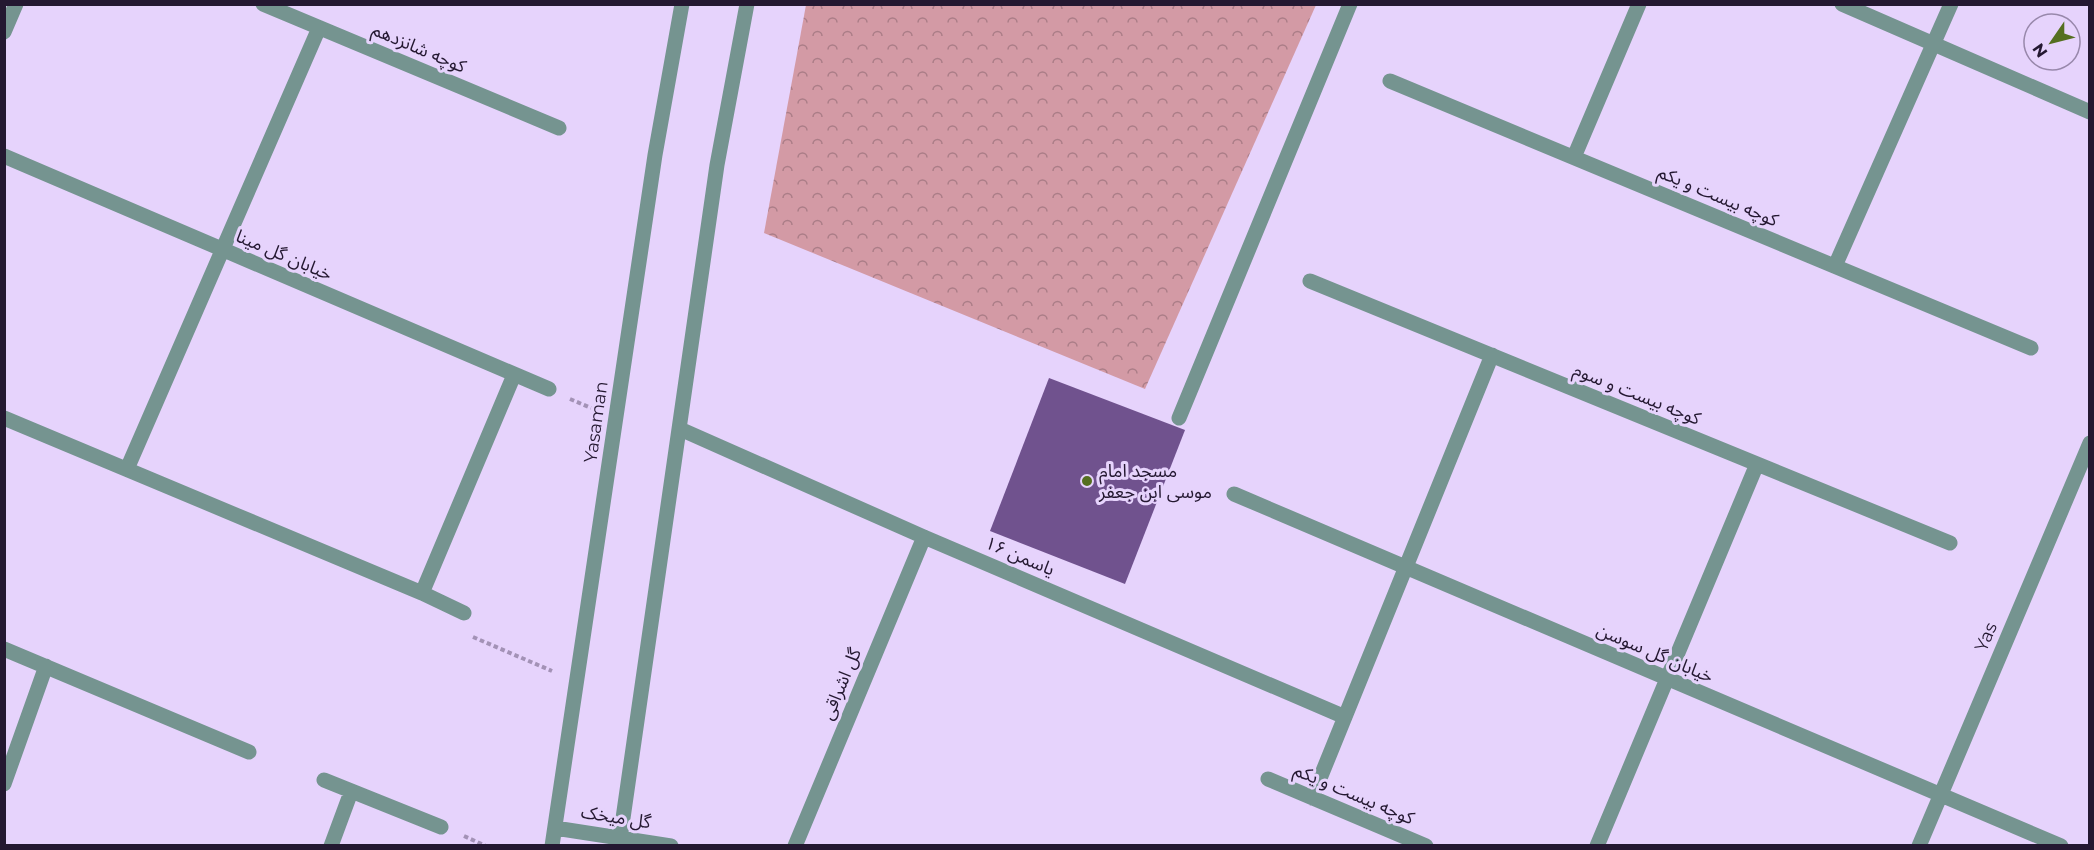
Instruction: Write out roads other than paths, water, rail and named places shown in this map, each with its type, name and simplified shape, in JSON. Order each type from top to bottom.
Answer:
[{"type":"street","points":[[4,32],[16,4]]},
{"type":"street","name":"کوچه شانزدهم","points":[[263,4],[559,128]]},
{"type":"street","name":"Yasaman","points":[[552,846],[655,155],[682,4]]},
{"type":"street","points":[[620,842],[717,165],[747,4]]},
{"type":"street","points":[[1179,418],[1350,4]]},
{"type":"street","points":[[1574,157],[1639,4]]},
{"type":"street","points":[[1842,4],[2090,112]]},
{"type":"street","points":[[1835,266],[1951,4]]},
{"type":"street","points":[[127,469],[319,28]]},
{"type":"street","name":"کوچه بیست و یکم","points":[[1390,81],[2031,348]]},
{"type":"street","name":"خیابان گل مینا","points":[[4,156],[549,389]]},
{"type":"street","name":"کوچه بیست و سوم","points":[[1310,281],[1950,543]]},
{"type":"street","points":[[1312,798],[1492,355]]},
{"type":"street","points":[[422,593],[514,375]]},
{"type":"street","points":[[4,418],[422,593],[464,613]]},
{"type":"street","name":"یاسمن ۱۶","points":[[680,429],[924,537],[1345,717]]},
{"type":"street","name":"Yas","points":[[1919,846],[2090,443]]},
{"type":"street","points":[[1597,846],[1757,464]]},
{"type":"street","name":"خیابان گل سوسن","points":[[1234,494],[2061,846]]},
{"type":"street","name":"گل اشراقی","points":[[795,846],[924,537]]},
{"type":"street","points":[[4,649],[249,752]]},
{"type":"street","points":[[4,784],[46,666]]},
{"type":"street","name":"کوچه بیست و یکم","points":[[1268,779],[1426,846]]},
{"type":"street","points":[[324,780],[441,827]]},
{"type":"street","points":[[330,846],[351,792]]},
{"type":"street","name":"گل میخک","points":[[555,828],[620,842],[671,846]]},
{"type":"place","name":"مسجد امام موسی ابن جعفر","points":[[1087,481]]}]
